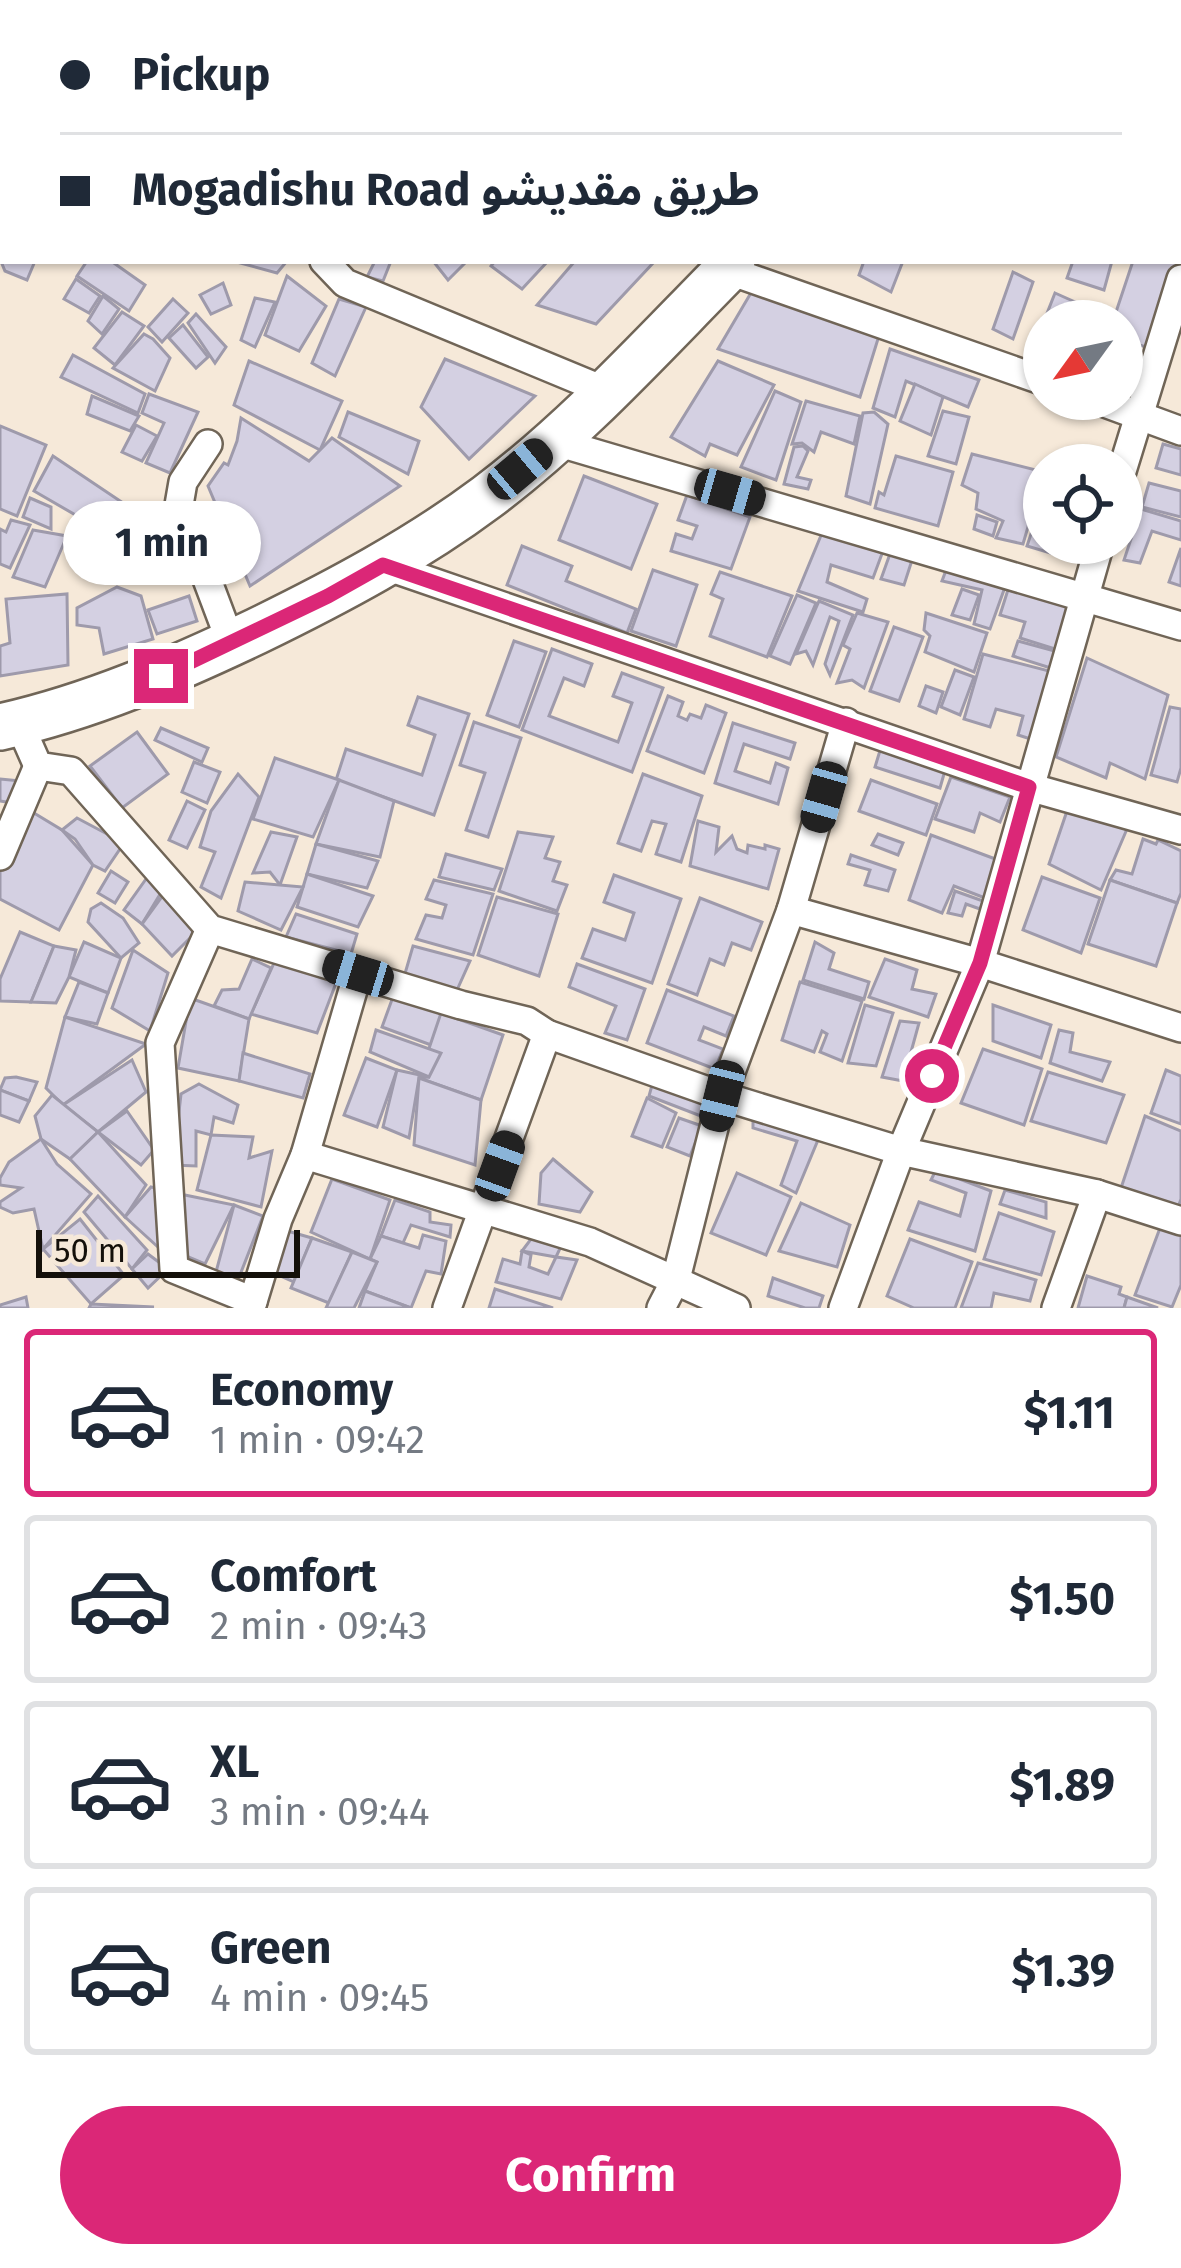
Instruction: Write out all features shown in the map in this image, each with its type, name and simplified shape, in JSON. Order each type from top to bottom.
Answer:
[{"type":"highway","points":[[10,725],[161,676],[383,565],[487,496],[553,441],[608,392],[730,266]]},
{"type":"street","points":[[327,264],[345,283],[608,392]]},
{"type":"street","points":[[730,266],[1023,374]]},
{"type":"street","points":[[1143,402],[1181,279]]},
{"type":"street","points":[[1143,416],[1181,430]]},
{"type":"street","points":[[553,441],[1181,626]]},
{"type":"street","points":[[208,444],[183,482],[179,505],[231,643]]},
{"type":"street","points":[[843,1308],[901,1151],[980,963],[1094,564]]},
{"type":"street","points":[[383,565],[1029,787],[1181,830]]},
{"type":"street","points":[[661,1308],[676,1280],[722,1096],[791,910],[846,722]]},
{"type":"street","points":[[10,725],[38,766],[71,771],[210,928],[527,1021],[547,1034],[722,1096],[901,1151],[1097,1195],[1181,1221]]},
{"type":"street","points":[[0,856],[38,766]]},
{"type":"street","points":[[791,910],[980,963],[1181,1028]]},
{"type":"street","points":[[210,928],[160,1042],[174,1269],[252,1304],[278,1219],[305,1155],[358,973]]},
{"type":"street","points":[[447,1308],[547,1034]]},
{"type":"street","points":[[305,1155],[590,1242],[736,1308]]},
{"type":"street","points":[[1056,1308],[1097,1195]]},
{"type":"building","points":[[2,264],[34,264],[27,280],[5,271]]},
{"type":"building","points":[[85,264],[115,264],[145,285],[129,311],[77,276]]},
{"type":"building","points":[[244,264],[284,264],[277,273]]},
{"type":"building","points":[[374,264],[390,264],[383,281],[367,277]]},
{"type":"building","points":[[435,264],[464,264],[448,280]]},
{"type":"building","points":[[493,264],[545,264],[522,289]]},
{"type":"building","points":[[572,264],[652,264],[596,324],[537,305]]},
{"type":"building","points":[[863,264],[902,264],[891,292],[859,275]]},
{"type":"building","points":[[1072,264],[1111,264],[1104,290],[1067,278]]},
{"type":"building","points":[[1132,264],[1181,264],[1153,349],[1143,346],[1143,300],[1120,300]]},
{"type":"building","points":[[1013,272],[1033,282],[1013,339],[993,329]]},
{"type":"building","points":[[287,276],[326,306],[299,351],[265,335]]},
{"type":"building","points":[[76,279],[100,296],[89,313],[64,299]]},
{"type":"building","points":[[223,283],[231,305],[211,314],[200,295]]},
{"type":"building","points":[[755,286],[882,326],[860,397],[718,349]]},
{"type":"building","points":[[103,296],[119,309],[102,334],[88,321]]},
{"type":"building","points":[[255,298],[275,302],[255,347],[241,340]]},
{"type":"building","points":[[173,299],[188,313],[162,342],[148,327]]},
{"type":"building","points":[[339,299],[366,307],[335,376],[312,363]]},
{"type":"building","points":[[122,312],[144,326],[115,365],[94,348]]},
{"type":"building","points":[[196,314],[226,347],[215,363],[188,323]]},
{"type":"building","points":[[183,325],[208,357],[196,368],[169,338]]},
{"type":"building","points":[[144,334],[170,358],[155,391],[113,368]]},
{"type":"building","points":[[890,349],[979,380],[968,407],[906,381],[895,417],[873,408]]},
{"type":"building","points":[[1143,354],[1151,356],[1143,378]]},
{"type":"building","points":[[73,355],[145,394],[138,413],[61,377]]},
{"type":"building","points":[[445,359],[535,396],[469,459],[421,407]]},
{"type":"building","points":[[249,361],[342,401],[320,450],[234,405]]},
{"type":"building","points":[[718,361],[774,385],[737,455],[710,444],[705,456],[671,437]]},
{"type":"building","points":[[915,384],[943,397],[931,435],[900,421]]},
{"type":"building","points":[[775,391],[801,402],[776,480],[741,467]]},
{"type":"building","points":[[149,394],[198,412],[170,473],[146,463],[164,423],[142,413]]},
{"type":"building","points":[[92,396],[139,416],[130,431],[87,414]]},
{"type":"building","points":[[806,401],[860,416],[854,444],[821,432],[814,452],[802,443],[792,444]]},
{"type":"building","points":[[943,411],[969,417],[956,464],[928,456]]},
{"type":"building","points":[[348,412],[419,441],[408,474],[339,437]]},
{"type":"building","points":[[874,412],[888,424],[870,504],[846,496],[863,413]]},
{"type":"building","points":[[241,418],[309,461],[332,438],[400,486],[250,586],[208,486],[224,463],[228,465]]},
{"type":"building","points":[[136,425],[157,436],[142,461],[122,452]]},
{"type":"building","points":[[0,426],[46,445],[17,516],[0,509]]},
{"type":"building","points":[[1163,444],[1181,449],[1181,475],[1156,468]]},
{"type":"building","points":[[794,447],[808,451],[797,477],[811,480],[808,489],[784,484]]},
{"type":"building","points":[[972,454],[1023,467],[1023,544],[996,538],[1003,521],[976,509],[978,493],[962,485]]},
{"type":"building","points":[[53,456],[138,513],[117,539],[34,491]]},
{"type":"building","points":[[896,456],[953,472],[938,526],[875,508]]},
{"type":"building","points":[[584,476],[657,504],[631,569],[559,540]]},
{"type":"building","points":[[1149,483],[1181,491],[1181,517],[1143,507]]},
{"type":"building","points":[[687,495],[750,517],[731,569],[671,551],[676,534],[692,539],[697,526],[678,520]]},
{"type":"building","points":[[30,498],[51,507],[51,529],[23,517]]},
{"type":"building","points":[[1143,510],[1181,521],[1181,540],[1152,531],[1143,555]]},
{"type":"building","points":[[977,515],[997,522],[993,536],[974,529]]},
{"type":"building","points":[[11,520],[30,525],[10,568],[0,564],[0,529],[6,532]]},
{"type":"building","points":[[33,530],[67,536],[45,587],[13,577]]},
{"type":"building","points":[[822,533],[883,551],[873,578],[831,565],[827,582],[867,599],[863,612],[798,591]]},
{"type":"building","points":[[93,542],[125,544],[117,581],[86,568]]},
{"type":"building","points":[[522,546],[572,566],[566,581],[636,609],[627,633],[507,585]]},
{"type":"building","points":[[1181,548],[1181,586],[1169,582]]},
{"type":"building","points":[[891,551],[913,557],[904,585],[881,579]]},
{"type":"building","points":[[948,565],[1005,587],[990,629],[974,624],[982,590],[942,581]]},
{"type":"building","points":[[653,570],[697,585],[676,646],[631,631]]},
{"type":"building","points":[[720,572],[792,596],[767,657],[710,636],[723,599],[711,594]]},
{"type":"building","points":[[1012,577],[1079,597],[1055,649],[1020,638],[1025,622],[1000,615]]},
{"type":"building","points":[[117,587],[141,596],[153,639],[104,654],[99,628],[77,625],[77,608]]},
{"type":"building","points":[[962,589],[979,595],[970,620],[952,615]]},
{"type":"building","points":[[67,594],[68,665],[0,676],[0,646],[10,643],[6,599]]},
{"type":"building","points":[[797,595],[816,603],[790,664],[770,656]]},
{"type":"building","points":[[189,596],[197,621],[157,634],[148,610]]},
{"type":"building","points":[[819,601],[853,615],[830,675],[825,664],[839,621],[830,617],[813,665],[806,651],[796,654]]},
{"type":"building","points":[[857,613],[888,622],[864,688],[852,680],[837,683],[850,649],[843,645]]},
{"type":"building","points":[[926,613],[987,633],[974,672],[925,652],[930,636],[924,630]]},
{"type":"building","points":[[894,627],[923,637],[899,701],[870,691]]},
{"type":"building","points":[[514,641],[546,652],[519,727],[487,715]]},
{"type":"building","points":[[1018,641],[1062,653],[1057,670],[1013,656]]},
{"type":"building","points":[[552,649],[592,664],[584,686],[564,678],[549,716],[618,742],[632,703],[613,696],[622,673],[663,688],[632,772],[522,730]]},
{"type":"building","points":[[983,654],[1057,673],[1040,742],[1018,735],[1023,716],[996,709],[990,727],[964,719]]},
{"type":"building","points":[[1087,658],[1168,695],[1145,779],[1110,763],[1106,778],[1056,757]]},
{"type":"building","points":[[955,670],[974,677],[960,715],[941,707]]},
{"type":"building","points":[[926,686],[943,692],[936,713],[919,706]]},
{"type":"building","points":[[668,696],[683,702],[678,716],[687,720],[690,714],[701,718],[706,705],[726,713],[704,773],[647,751]]},
{"type":"building","points":[[418,697],[469,714],[434,815],[336,780],[346,749],[422,775],[435,735],[408,725]]},
{"type":"building","points":[[1170,707],[1181,709],[1177,782],[1151,775]]},
{"type":"building","points":[[474,722],[521,738],[488,837],[466,830],[485,773],[460,765]]},
{"type":"building","points":[[733,723],[795,743],[790,759],[744,744],[735,771],[770,783],[776,763],[788,768],[778,804],[715,783]]},
{"type":"building","points":[[161,728],[208,748],[202,762],[155,740]]},
{"type":"building","points":[[137,732],[168,774],[122,808],[90,766]]},
{"type":"building","points":[[882,744],[946,767],[940,788],[875,767]]},
{"type":"building","points":[[275,758],[339,780],[313,837],[253,819]]},
{"type":"building","points":[[194,762],[220,772],[207,803],[182,792]]},
{"type":"building","points":[[238,774],[259,797],[221,898],[201,887],[215,852],[200,847],[211,811]]},
{"type":"building","points":[[643,774],[702,796],[681,862],[656,854],[666,824],[652,821],[641,851],[618,843]]},
{"type":"building","points":[[951,777],[1010,797],[1000,822],[980,813],[974,832],[935,819]]},
{"type":"building","points":[[0,779],[21,781],[13,803],[0,801]]},
{"type":"building","points":[[339,780],[394,801],[380,857],[316,844]]},
{"type":"building","points":[[871,780],[937,804],[926,835],[859,811]]},
{"type":"building","points":[[187,801],[205,810],[187,848],[169,840]]},
{"type":"building","points":[[1068,808],[1127,829],[1101,890],[1049,864]]},
{"type":"building","points":[[34,813],[62,830],[93,865],[59,930],[0,899],[0,866],[22,824]]},
{"type":"building","points":[[77,818],[124,843],[105,871],[93,865],[75,839],[62,830]]},
{"type":"building","points":[[698,821],[719,827],[716,852],[732,836],[737,849],[747,853],[748,845],[779,849],[768,889],[690,866]]},
{"type":"building","points":[[271,832],[297,837],[280,885],[270,872],[253,873]]},
{"type":"building","points":[[518,832],[553,837],[545,858],[560,862],[553,881],[567,885],[557,911],[499,891]]},
{"type":"building","points":[[878,834],[903,843],[898,855],[872,845]]},
{"type":"building","points":[[931,835],[998,860],[985,898],[954,886],[942,913],[909,900]]},
{"type":"building","points":[[1143,839],[1181,851],[1177,903],[1110,880],[1116,870],[1132,874]]},
{"type":"building","points":[[316,844],[378,861],[367,888],[307,874]]},
{"type":"building","points":[[446,854],[502,869],[494,890],[439,877]]},
{"type":"building","points":[[851,855],[895,870],[888,891],[865,885],[870,870],[848,864]]},
{"type":"building","points":[[111,871],[128,882],[115,903],[98,893]]},
{"type":"building","points":[[151,872],[165,886],[142,924],[124,910]]},
{"type":"building","points":[[307,874],[373,896],[358,927],[297,907]]},
{"type":"building","points":[[614,875],[681,899],[652,983],[582,958],[593,929],[625,940],[634,913],[604,902]]},
{"type":"building","points":[[1042,877],[1100,898],[1081,953],[1023,930]]},
{"type":"building","points":[[434,880],[493,894],[473,955],[416,939],[426,915],[442,918],[446,905],[426,899]]},
{"type":"building","points":[[1110,880],[1177,903],[1156,966],[1088,944]]},
{"type":"building","points":[[245,882],[303,887],[281,930],[238,911]]},
{"type":"building","points":[[166,891],[199,929],[172,956],[142,924]]},
{"type":"building","points":[[955,891],[983,901],[980,909],[966,904],[962,916],[948,913]]},
{"type":"building","points":[[497,897],[558,914],[539,976],[478,955]]},
{"type":"building","points":[[700,898],[762,922],[751,950],[732,943],[724,965],[710,959],[697,995],[668,984]]},
{"type":"building","points":[[101,903],[123,918],[139,943],[121,958],[88,922],[91,909]]},
{"type":"building","points":[[296,914],[357,934],[351,954],[286,937]]},
{"type":"building","points":[[20,932],[54,946],[31,1002],[0,1001],[0,979]]},
{"type":"building","points":[[84,942],[121,958],[108,993],[69,977]]},
{"type":"building","points":[[815,942],[834,953],[829,969],[869,982],[864,999],[803,980]]},
{"type":"building","points":[[54,946],[76,950],[69,977],[56,1003],[31,1002]]},
{"type":"building","points":[[413,946],[470,961],[457,990],[404,977]]},
{"type":"building","points":[[133,950],[168,973],[150,1031],[112,1008]]},
{"type":"building","points":[[279,952],[341,970],[317,1033],[251,1014]]},
{"type":"building","points":[[252,959],[271,968],[249,1019],[214,1006],[222,990],[239,989]]},
{"type":"building","points":[[885,959],[917,970],[912,989],[936,994],[928,1017],[869,997]]},
{"type":"building","points":[[577,964],[645,989],[627,1040],[605,1033],[616,1006],[569,987]]},
{"type":"building","points":[[79,982],[108,993],[97,1024],[65,1017]]},
{"type":"building","points":[[800,982],[862,1001],[842,1061],[820,1052],[827,1034],[822,1031],[814,1052],[782,1040]]},
{"type":"building","points":[[667,990],[734,1016],[726,1036],[704,1027],[699,1040],[723,1049],[715,1069],[647,1043]]},
{"type":"building","points":[[394,994],[454,1013],[442,1049],[382,1027]]},
{"type":"building","points":[[190,998],[249,1019],[239,1081],[178,1068]]},
{"type":"building","points":[[865,1005],[893,1013],[876,1066],[848,1063]]},
{"type":"building","points":[[993,1005],[1051,1025],[1041,1058],[993,1041]]},
{"type":"building","points":[[441,1013],[503,1035],[481,1100],[419,1078]]},
{"type":"building","points":[[65,1017],[146,1044],[63,1105],[46,1088]]},
{"type":"building","points":[[900,1021],[919,1023],[903,1081],[882,1077]]},
{"type":"building","points":[[376,1030],[441,1053],[429,1077],[370,1052]]},
{"type":"building","points":[[1059,1030],[1073,1033],[1070,1052],[1110,1062],[1102,1081],[1050,1063]]},
{"type":"building","points":[[983,1049],[1042,1069],[1024,1125],[961,1103]]},
{"type":"building","points":[[243,1053],[310,1074],[303,1098],[239,1081]]},
{"type":"building","points":[[366,1058],[397,1070],[377,1127],[344,1115]]},
{"type":"building","points":[[132,1060],[146,1092],[98,1132],[63,1105]]},
{"type":"building","points":[[397,1070],[429,1077],[419,1078],[409,1138],[383,1127]]},
{"type":"building","points":[[1166,1070],[1181,1076],[1181,1124],[1151,1113]]},
{"type":"building","points":[[1048,1072],[1124,1095],[1106,1143],[1031,1121]]},
{"type":"building","points":[[5,1078],[37,1082],[29,1101],[0,1090]]},
{"type":"building","points":[[419,1078],[481,1100],[475,1165],[414,1145]]},
{"type":"building","points":[[654,1078],[713,1097],[706,1118],[649,1096]]},
{"type":"building","points":[[199,1084],[238,1105],[233,1123],[214,1117],[211,1135],[196,1131],[196,1166],[173,1165],[181,1094]]},
{"type":"building","points":[[0,1090],[29,1101],[19,1122],[0,1115]]},
{"type":"building","points":[[52,1095],[98,1132],[70,1159],[41,1139],[35,1116]]},
{"type":"building","points":[[647,1098],[676,1113],[662,1147],[632,1136]]},
{"type":"building","points":[[127,1111],[154,1150],[141,1165],[98,1132]]},
{"type":"building","points":[[758,1112],[820,1135],[796,1193],[781,1185],[797,1141],[753,1128]]},
{"type":"building","points":[[1145,1116],[1181,1131],[1177,1210],[1120,1191]]},
{"type":"building","points":[[679,1118],[702,1126],[690,1156],[667,1147]]},
{"type":"building","points":[[98,1132],[146,1185],[125,1217],[70,1159]]},
{"type":"building","points":[[211,1135],[253,1137],[249,1158],[272,1151],[261,1207],[197,1190]]},
{"type":"building","points":[[41,1139],[57,1164],[91,1194],[43,1249],[34,1209],[13,1213],[0,1207],[0,1202],[21,1188],[0,1185],[9,1162]]},
{"type":"building","points":[[553,1159],[592,1192],[580,1212],[539,1204],[541,1173]]},
{"type":"building","points":[[936,1170],[991,1191],[975,1251],[908,1230],[919,1202],[960,1216],[966,1193],[931,1180]]},
{"type":"building","points":[[737,1173],[791,1197],[766,1255],[711,1233]]},
{"type":"building","points":[[332,1179],[390,1200],[370,1259],[311,1232]]},
{"type":"building","points":[[151,1187],[160,1189],[159,1248],[125,1217]]},
{"type":"building","points":[[1005,1190],[1046,1202],[1046,1218],[1000,1204]]},
{"type":"building","points":[[180,1194],[234,1205],[205,1264],[174,1251]]},
{"type":"building","points":[[98,1196],[147,1250],[132,1269],[84,1212]]},
{"type":"building","points":[[395,1200],[430,1212],[430,1222],[451,1225],[450,1237],[411,1225],[403,1243],[381,1236]]},
{"type":"building","points":[[801,1203],[850,1225],[837,1267],[779,1251]]},
{"type":"building","points":[[234,1205],[263,1216],[238,1280],[216,1272]]},
{"type":"building","points":[[999,1213],[1054,1232],[1041,1275],[984,1259]]},
{"type":"building","points":[[80,1219],[124,1275],[91,1304],[43,1249]]},
{"type":"building","points":[[1160,1228],[1181,1233],[1181,1285],[1172,1307],[1135,1295]]},
{"type":"building","points":[[284,1230],[312,1238],[294,1282],[267,1270]]},
{"type":"building","points":[[537,1231],[563,1242],[556,1257],[522,1251]]},
{"type":"building","points":[[423,1235],[446,1241],[441,1274],[426,1271],[411,1308],[365,1291],[377,1262],[370,1259],[381,1236],[419,1248]]},
{"type":"building","points":[[312,1238],[352,1252],[329,1303],[291,1288]]},
{"type":"building","points":[[910,1239],[972,1262],[955,1308],[914,1308],[887,1296]]},
{"type":"building","points":[[522,1251],[531,1255],[529,1267],[548,1274],[556,1257],[577,1260],[561,1299],[496,1282],[503,1259],[520,1264]]},
{"type":"building","points":[[352,1252],[377,1262],[354,1308],[326,1308]]},
{"type":"building","points":[[148,1254],[168,1269],[148,1288],[132,1269]]},
{"type":"building","points":[[978,1263],[1036,1280],[1030,1301],[994,1293],[991,1308],[961,1308]]},
{"type":"building","points":[[1087,1276],[1121,1287],[1119,1294],[1127,1297],[1124,1308],[1078,1308]]},
{"type":"building","points":[[773,1278],[823,1296],[819,1308],[768,1296]]},
{"type":"building","points":[[495,1289],[553,1308],[489,1308]]},
{"type":"building","points":[[365,1291],[411,1308],[359,1308]]},
{"type":"building","points":[[26,1297],[28,1308],[0,1308],[0,1305]]},
{"type":"building","points":[[1127,1297],[1158,1308],[1124,1308]]},
{"type":"building","points":[[91,1304],[154,1307],[89,1308]]},
{"type":"route","points":[[161,676],[383,565],[1029,787],[980,963],[932,1076]]}]
